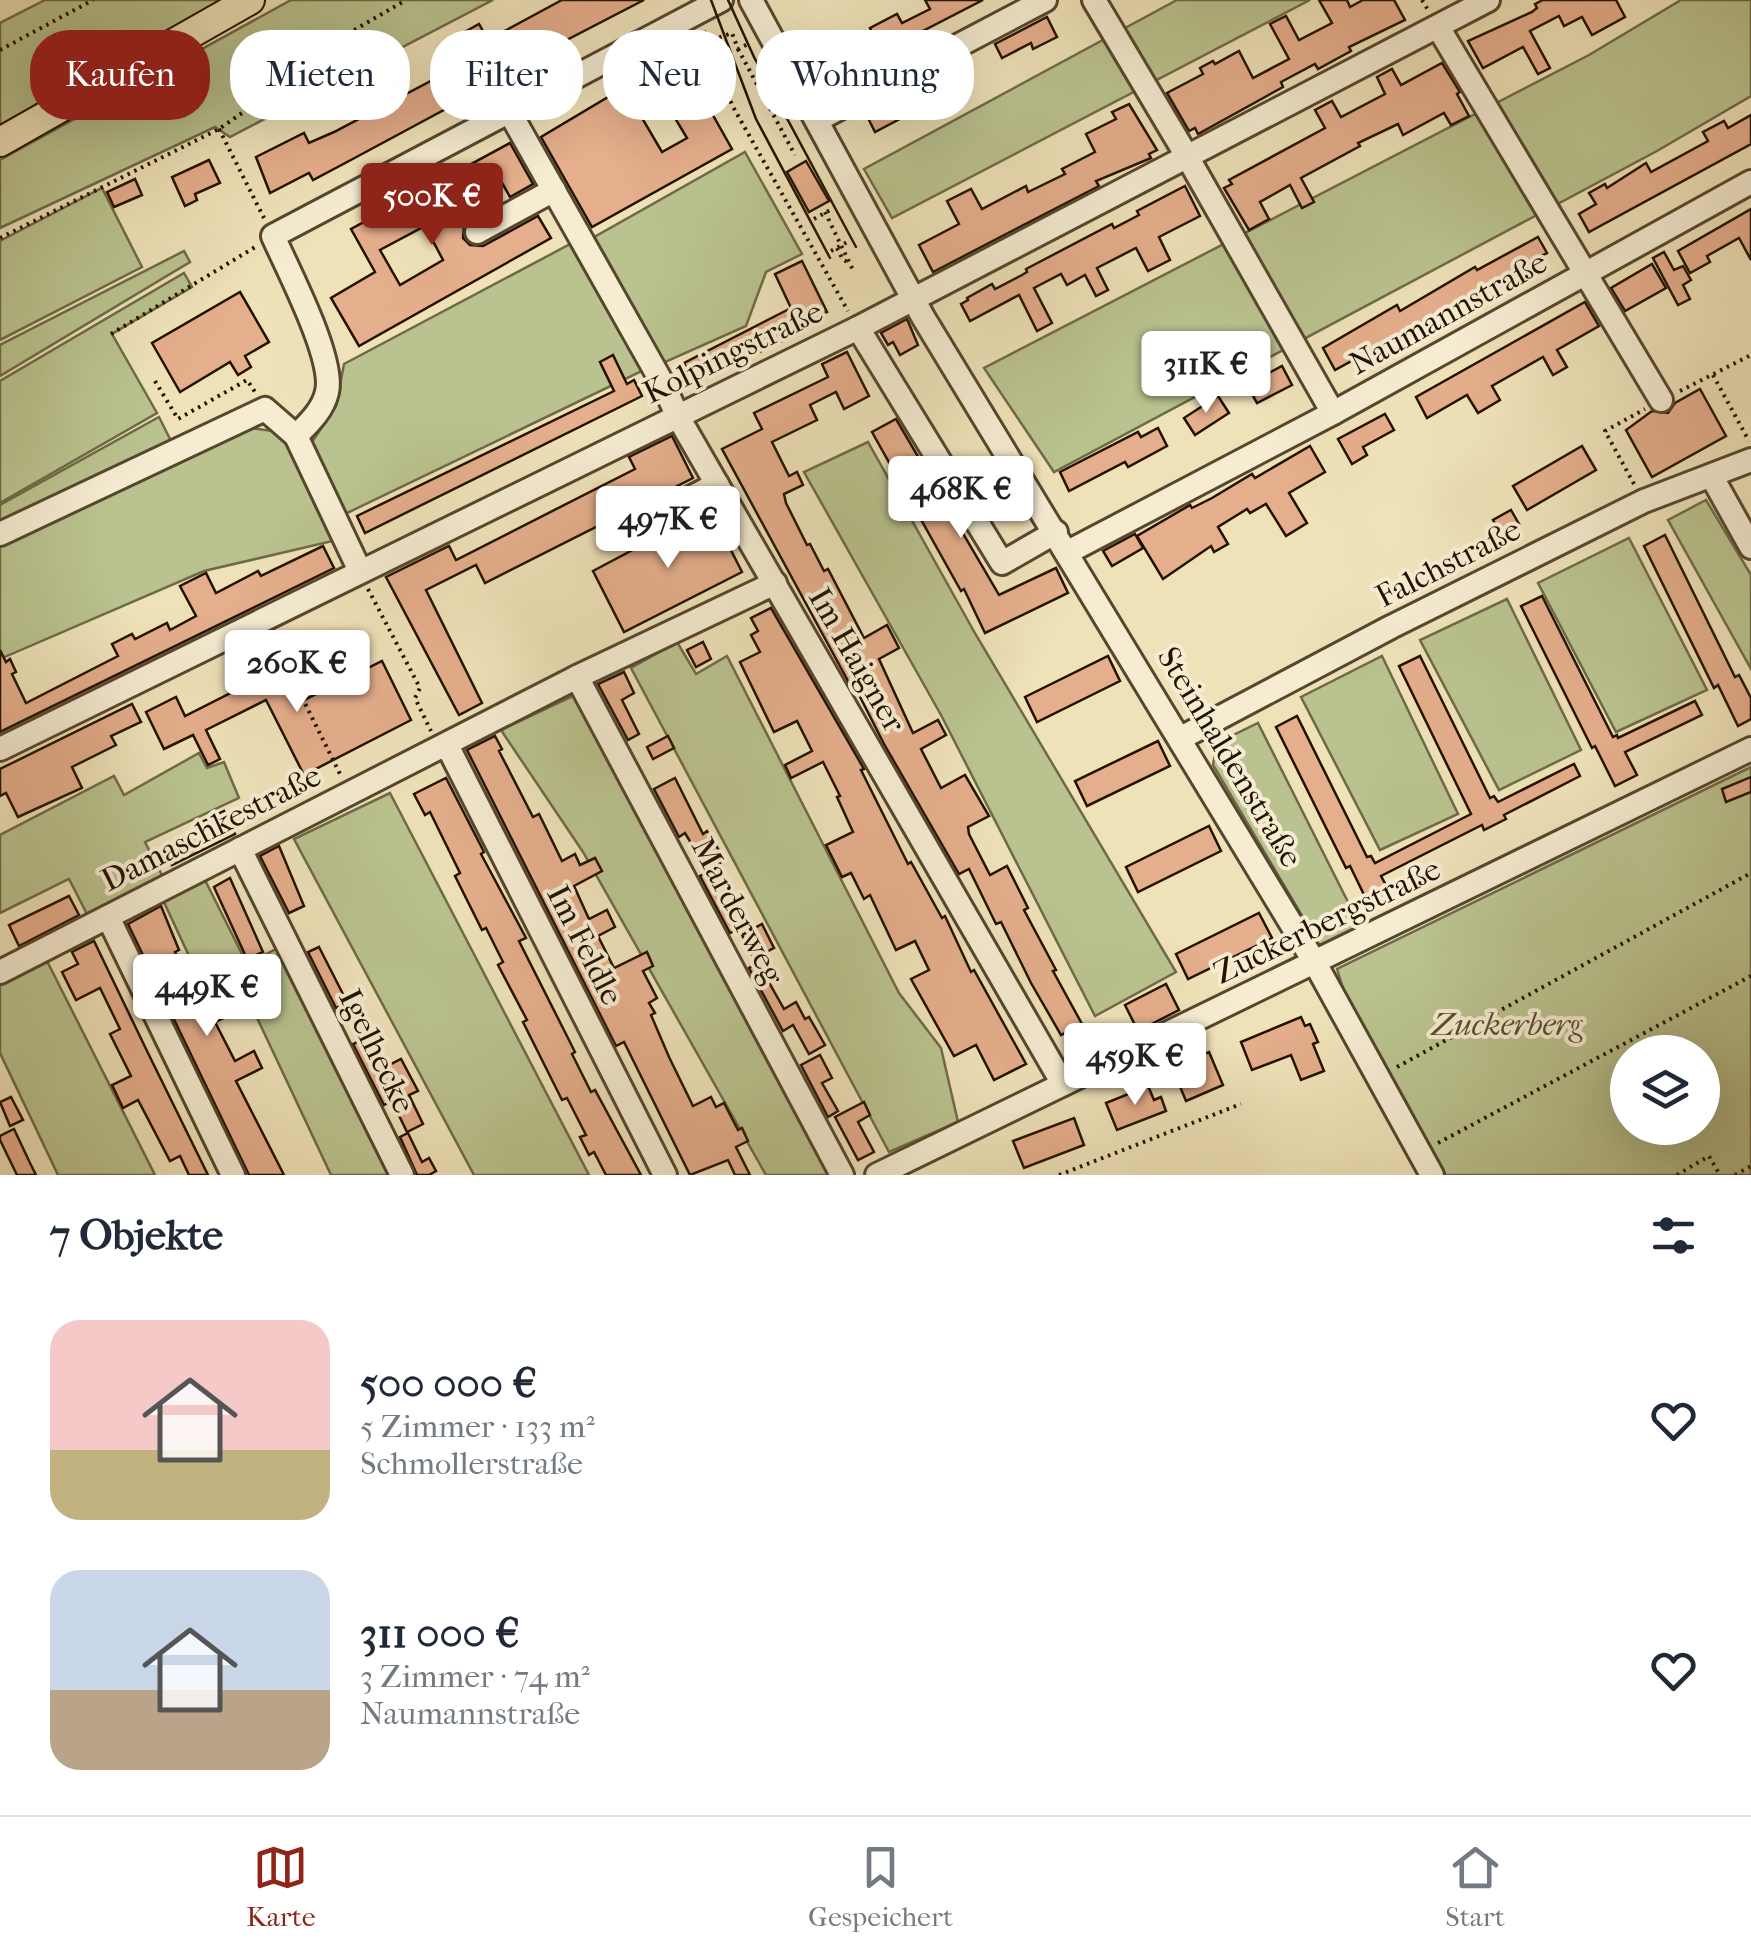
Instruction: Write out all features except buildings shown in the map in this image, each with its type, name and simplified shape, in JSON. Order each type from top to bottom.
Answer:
[{"type":"main road","points":[[0,142],[250,0]]},
{"type":"street","points":[[583,72],[721,0]]},
{"type":"street","points":[[974,37],[1045,0]]},
{"type":"street","points":[[1094,0],[1333,414]]},
{"type":"street","name":"Kolpingstraße","points":[[0,749],[858,328],[1488,0]]},
{"type":"street","points":[[1438,27],[1661,400]]},
{"type":"street","points":[[296,436],[316,417],[328,390],[325,358],[273,236],[492,120]]},
{"type":"street","name":"Im Haigner","points":[[514,120],[664,386],[677,416],[1063,1084]]},
{"type":"street","name":"Steinhaldenstraße","points":[[817,120],[913,298],[1315,963],[1432,1175]]},
{"type":"street","name":"Naumannstraße","points":[[1062,542],[1333,414],[1751,182]]},
{"type":"street","points":[[476,232],[554,190]]},
{"type":"street","points":[[858,328],[1002,563],[1062,542]]},
{"type":"street","points":[[0,534],[266,409],[296,436],[360,571]]},
{"type":"street","name":"Falchstraße","points":[[1180,738],[1391,627],[1644,502],[1751,460]]},
{"type":"street","points":[[1712,477],[1751,546]]},
{"type":"street","points":[[646,521],[717,484]]},
{"type":"street","name":"Damaschkestraße","points":[[0,972],[577,678],[775,583]]},
{"type":"street","name":"Marderweg","points":[[577,678],[842,1175]]},
{"type":"street","name":"Im Feldle","points":[[443,747],[665,1175]]},
{"type":"street","name":"Zuckerbergstraße","points":[[877,1175],[1751,749]]},
{"type":"street","name":"Igelhecke","points":[[240,849],[402,1175]]},
{"type":"street","points":[[108,917],[233,1175]]},
{"type":"path","points":[[0,50],[93,0]]},
{"type":"path","points":[[0,238],[219,129],[295,76],[338,40],[406,0]]},
{"type":"path","points":[[738,49],[755,41],[748,27],[756,10]]},
{"type":"path","points":[[696,12],[702,30]]},
{"type":"path","points":[[736,44],[795,155]]},
{"type":"path","points":[[736,112],[858,328]]},
{"type":"path","points":[[111,334],[273,236],[219,129]]},
{"type":"path","points":[[814,219],[832,208]]},
{"type":"path","points":[[824,212],[841,256],[848,258]]},
{"type":"path","points":[[837,248],[850,241]]},
{"type":"path","points":[[837,248],[848,258],[854,272]]},
{"type":"path","points":[[1644,502],[1605,431],[1751,354]]},
{"type":"path","points":[[1713,375],[1751,446]]},
{"type":"path","points":[[156,380],[178,418],[247,380]]},
{"type":"path","points":[[360,571],[416,678],[420,688],[415,698],[443,747]]},
{"type":"path","points":[[263,619],[350,794]]},
{"type":"path","points":[[1380,1078],[1751,873]]},
{"type":"path","points":[[1420,1151],[1751,976]]},
{"type":"path","points":[[1059,1175],[1242,1104]]},
{"type":"path","points":[[1677,1175],[1709,1156],[1720,1175]]},
{"type":"path","points":[[1736,1175],[1751,1166]]},
{"type":"green space","points":[[45,0],[228,0],[174,30],[30,30],[30,110],[0,127],[0,23]]},
{"type":"green space","points":[[291,0],[493,0],[410,43],[410,30],[236,30]]},
{"type":"green space","points":[[1177,0],[1310,0],[892,218],[864,169],[955,120],[974,120],[974,110]]},
{"type":"green space","points":[[1681,0],[1751,0],[1751,96],[1657,151],[1054,472],[984,368],[1589,55]]},
{"type":"green space","points":[[230,34],[230,120],[263,120],[230,137],[215,127],[0,228],[0,160],[73,120],[210,120],[210,45]]},
{"type":"green space","points":[[745,152],[802,254],[766,272],[746,326],[663,363],[589,240]]},
{"type":"green space","points":[[102,188],[142,267],[0,340],[0,241]]},
{"type":"green space","points":[[574,242],[644,370],[345,514],[310,445],[336,406],[344,364]]},
{"type":"green space","points":[[184,251],[190,262],[0,376],[0,345]]},
{"type":"green space","points":[[184,273],[192,287],[112,334],[157,413],[0,503],[0,381]]},
{"type":"green space","points":[[159,417],[175,449],[0,531],[0,505]]},
{"type":"green space","points":[[243,427],[280,432],[337,540],[204,571],[0,659],[0,542]]},
{"type":"green space","points":[[868,442],[976,635],[1176,972],[1095,1016],[941,715],[804,472]]},
{"type":"green space","points":[[1706,500],[1751,575],[1751,669],[1668,520]]},
{"type":"green space","points":[[1629,538],[1707,690],[1616,732],[1538,583]]},
{"type":"green space","points":[[1507,599],[1581,750],[1499,790],[1420,640]]},
{"type":"green space","points":[[677,642],[696,674],[727,656],[899,993],[941,1048],[958,1122],[889,1152],[631,668]]},
{"type":"green space","points":[[1382,656],[1458,814],[1380,850],[1301,697]]},
{"type":"green space","points":[[575,695],[834,1175],[766,1175],[583,852],[501,730]]},
{"type":"green space","points":[[1258,723],[1362,930],[1321,948],[1213,765],[1217,743]]},
{"type":"green space","points":[[199,753],[207,768],[224,762],[239,798],[145,842],[164,879],[89,918],[69,879],[0,913],[0,835],[114,776],[124,795]]},
{"type":"green space","name":"Zuckerberg","points":[[1751,767],[1751,1175],[1445,1175],[1346,998],[1337,969]]},
{"type":"green space","points":[[390,793],[589,1175],[474,1175],[294,839]]},
{"type":"green space","points":[[204,878],[247,964],[280,947],[391,1175],[331,1175],[235,971],[203,986],[163,900]]},
{"type":"green space","points":[[47,961],[155,1175],[58,1175],[0,1053],[0,985]]},
{"type":"tram line","points":[[711,0],[756,119],[830,258]]},
{"type":"tram line","points":[[728,0],[754,57],[856,247]]}]
